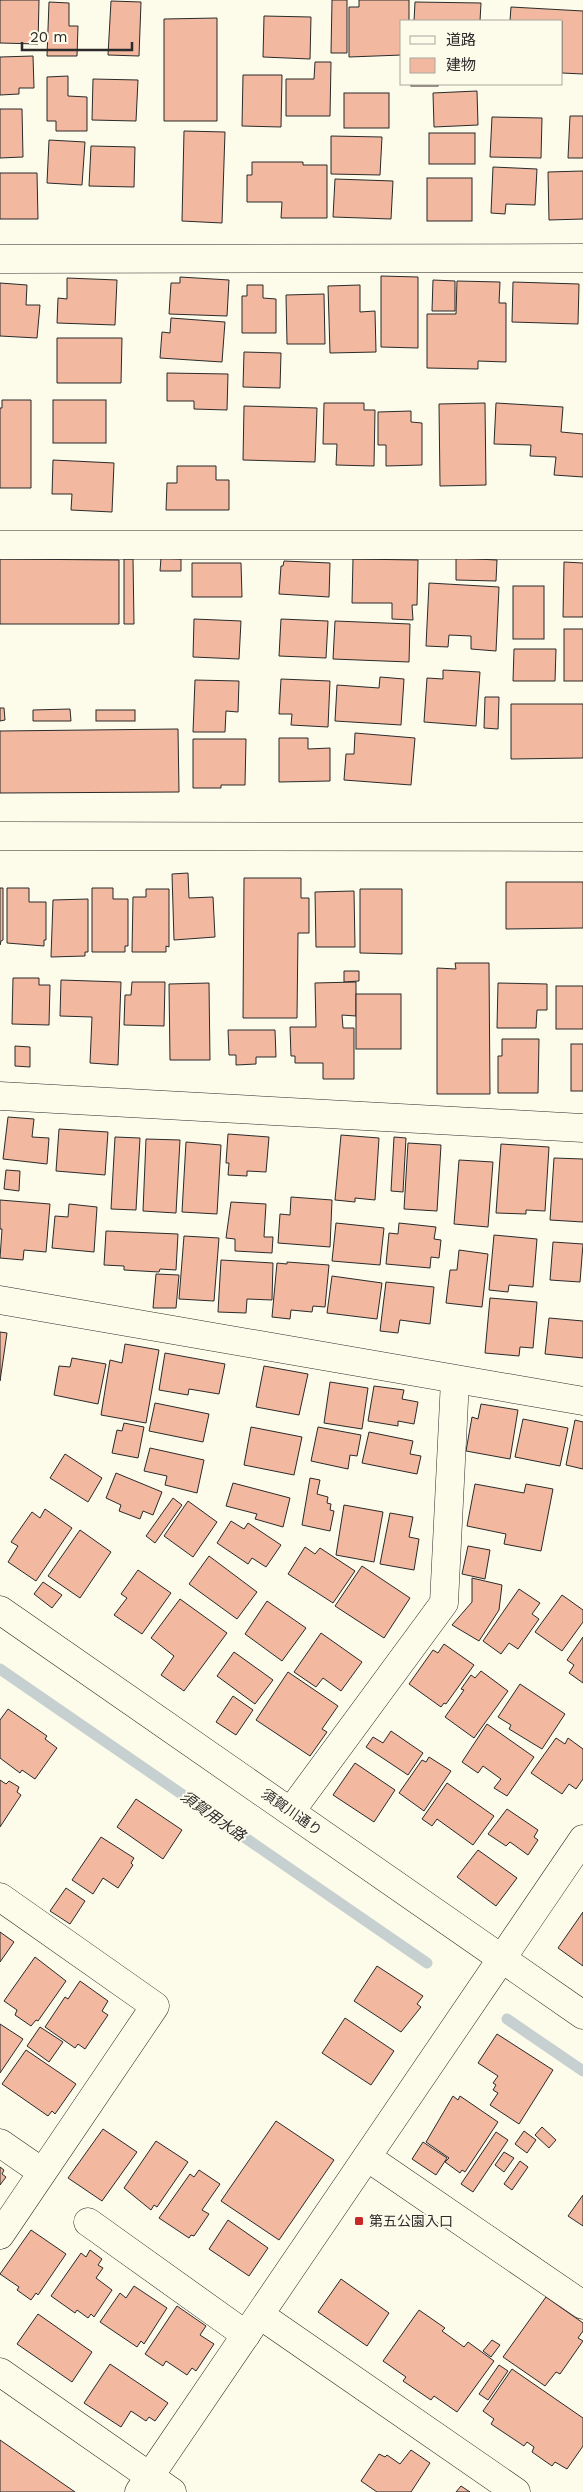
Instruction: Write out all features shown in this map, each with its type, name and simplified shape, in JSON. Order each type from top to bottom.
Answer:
[{"type":"street","points":[[0,259],[583,258]]},
{"type":"street","points":[[0,545],[583,545]]},
{"type":"street","points":[[0,836],[583,837]]},
{"type":"street","points":[[0,1096],[583,1128]]},
{"type":"street","points":[[0,1300],[583,1401]]},
{"type":"street","points":[[291,1811],[444,1603],[455,1380]]},
{"type":"street","name":"須賀川通り","points":[[0,1610],[583,2015]]},
{"type":"street","points":[[145,2484],[500,1958],[583,1839]]},
{"type":"street","points":[[0,1897],[155,2006],[0,2235]]},
{"type":"street","points":[[0,2143],[42,2172]]},
{"type":"street","points":[[367,2157],[583,2305]]},
{"type":"street","points":[[88,2222],[516,2492]]},
{"type":"street","points":[[0,2372],[145,2484],[172,2492]]},
{"type":"building","points":[[0,0],[39,0],[38,44],[0,43]]},
{"type":"building","points":[[332,0],[347,0],[347,53],[331,53]]},
{"type":"building","points":[[359,0],[409,0],[409,20],[400,20],[400,55],[349,57],[349,7],[359,7]]},
{"type":"building","points":[[111,1],[141,2],[139,56],[108,55]]},
{"type":"building","points":[[49,2],[69,3],[69,26],[78,26],[77,56],[47,56]]},
{"type":"building","points":[[415,2],[481,3],[480,20],[414,20]]},
{"type":"building","points":[[511,7],[583,11],[583,74],[563,73],[563,20],[510,20]]},
{"type":"building","points":[[264,16],[311,17],[310,59],[263,57]]},
{"type":"building","points":[[217,18],[217,121],[164,121],[164,19]]},
{"type":"building","points":[[33,56],[34,88],[19,88],[19,94],[0,95],[0,57]]},
{"type":"building","points":[[315,62],[331,62],[330,116],[286,116],[286,79],[314,79]]},
{"type":"building","points":[[243,75],[282,75],[281,127],[242,126]]},
{"type":"building","points":[[68,76],[68,96],[87,97],[87,131],[56,131],[56,121],[47,121],[47,77]]},
{"type":"building","points":[[93,79],[138,80],[136,121],[92,120]]},
{"type":"building","points":[[411,85],[438,85],[438,86]]},
{"type":"building","points":[[477,91],[478,125],[434,127],[433,93]]},
{"type":"building","points":[[344,93],[389,93],[389,128],[344,128]]},
{"type":"building","points":[[0,109],[22,109],[23,157],[0,158]]},
{"type":"building","points":[[570,116],[583,116],[583,158],[568,158]]},
{"type":"building","points":[[492,117],[542,118],[541,158],[490,157]]},
{"type":"building","points":[[184,131],[225,132],[222,223],[182,221]]},
{"type":"building","points":[[429,133],[475,133],[475,164],[429,164]]},
{"type":"building","points":[[331,136],[382,137],[380,175],[331,174]]},
{"type":"building","points":[[49,140],[85,142],[82,185],[47,183]]},
{"type":"building","points":[[91,146],[135,147],[134,187],[89,186]]},
{"type":"building","points":[[252,162],[303,162],[303,165],[327,165],[327,218],[281,218],[282,202],[247,202],[247,175],[252,175]]},
{"type":"building","points":[[493,167],[537,169],[535,205],[506,204],[505,214],[491,213]]},
{"type":"building","points":[[583,171],[583,219],[549,220],[548,172]]},
{"type":"building","points":[[0,173],[37,173],[38,219],[0,219]]},
{"type":"building","points":[[427,178],[472,178],[472,221],[427,221]]},
{"type":"building","points":[[335,179],[393,181],[391,219],[333,217]]},
{"type":"building","points":[[381,276],[418,277],[418,348],[381,347]]},
{"type":"building","points":[[180,277],[229,280],[227,316],[169,314],[171,283],[180,283]]},
{"type":"building","points":[[67,278],[117,280],[115,325],[57,323],[58,298],[67,299]]},
{"type":"building","points":[[433,280],[455,281],[455,311],[432,311]]},
{"type":"building","points":[[457,281],[500,282],[499,303],[506,303],[506,362],[478,361],[478,369],[427,368],[427,314],[456,314]]},
{"type":"building","points":[[513,282],[579,284],[578,324],[512,322]]},
{"type":"building","points":[[0,283],[27,285],[26,305],[40,305],[37,338],[0,336]]},
{"type":"building","points":[[247,285],[263,285],[263,298],[276,299],[276,333],[242,333],[242,296],[247,296]]},
{"type":"building","points":[[360,285],[360,312],[375,311],[376,352],[330,353],[328,286]]},
{"type":"building","points":[[324,294],[325,344],[287,344],[286,295]]},
{"type":"building","points":[[171,318],[225,322],[222,362],[160,358],[162,332],[170,333]]},
{"type":"building","points":[[57,338],[122,338],[121,383],[57,383]]},
{"type":"building","points":[[244,352],[281,353],[280,388],[243,387]]},
{"type":"building","points":[[167,373],[228,374],[227,410],[194,409],[194,401],[167,401]]},
{"type":"building","points":[[2,400],[31,400],[31,488],[0,488],[0,408],[2,408]]},
{"type":"building","points":[[53,400],[106,400],[106,443],[53,443]]},
{"type":"building","points":[[324,403],[364,403],[364,410],[375,410],[374,466],[336,465],[337,444],[323,444]]},
{"type":"building","points":[[485,403],[486,485],[440,486],[439,404]]},
{"type":"building","points":[[496,403],[563,407],[561,432],[583,434],[583,477],[554,475],[556,457],[530,456],[531,445],[494,444]]},
{"type":"building","points":[[244,406],[317,408],[315,462],[243,460]]},
{"type":"building","points":[[411,411],[411,422],[422,423],[422,465],[386,466],[386,445],[378,445],[378,412]]},
{"type":"building","points":[[53,460],[114,463],[112,512],[71,510],[72,494],[52,494]]},
{"type":"building","points":[[177,466],[216,466],[216,480],[229,480],[229,510],[166,510],[167,483],[177,483]]},
{"type":"building","points":[[161,558],[181,559],[181,571],[160,571]]},
{"type":"building","points":[[456,558],[497,560],[496,581],[456,580]]},
{"type":"building","points":[[0,559],[119,560],[119,624],[0,624]]},
{"type":"building","points":[[124,559],[133,559],[134,624],[124,624]]},
{"type":"building","points":[[353,559],[418,560],[417,605],[412,605],[413,620],[392,619],[392,603],[352,603]]},
{"type":"building","points":[[284,561],[330,563],[329,597],[279,594],[281,566],[283,566]]},
{"type":"building","points":[[564,562],[583,563],[583,617],[563,617]]},
{"type":"building","points":[[192,563],[241,563],[242,597],[192,597]]},
{"type":"building","points":[[429,583],[499,587],[496,651],[471,649],[471,636],[449,635],[448,647],[426,646]]},
{"type":"building","points":[[513,586],[544,586],[544,639],[513,639]]},
{"type":"building","points":[[194,619],[241,621],[239,659],[193,657]]},
{"type":"building","points":[[281,619],[328,621],[326,658],[279,656]]},
{"type":"building","points":[[335,621],[410,624],[409,662],[333,659]]},
{"type":"building","points":[[564,629],[583,629],[583,681],[564,681]]},
{"type":"building","points":[[514,649],[556,649],[555,681],[513,681]]},
{"type":"building","points":[[443,670],[480,672],[476,726],[424,722],[427,678],[443,679]]},
{"type":"building","points":[[380,677],[404,679],[401,725],[335,721],[337,685],[379,688]]},
{"type":"building","points":[[281,679],[330,681],[328,727],[291,725],[292,714],[279,714]]},
{"type":"building","points":[[195,680],[239,681],[238,712],[226,711],[225,732],[193,732]]},
{"type":"building","points":[[485,697],[499,697],[498,729],[484,728]]},
{"type":"building","points":[[511,704],[583,704],[583,758],[511,759]]},
{"type":"building","points":[[0,708],[4,708],[5,720],[0,721]]},
{"type":"building","points":[[70,709],[71,721],[33,721],[33,710]]},
{"type":"building","points":[[96,710],[135,710],[135,721],[96,721]]},
{"type":"building","points":[[178,729],[179,792],[0,793],[0,731]]},
{"type":"building","points":[[355,733],[415,738],[411,785],[344,780],[346,754],[354,754]]},
{"type":"building","points":[[279,738],[308,738],[308,749],[330,748],[330,781],[279,782]]},
{"type":"building","points":[[193,739],[246,739],[245,785],[221,785],[221,788],[193,788]]},
{"type":"building","points":[[188,873],[189,898],[213,897],[215,937],[174,940],[172,874]]},
{"type":"building","points":[[244,878],[301,878],[301,898],[309,898],[309,933],[298,933],[297,1018],[243,1018]]},
{"type":"building","points":[[506,882],[583,882],[583,928],[506,929]]},
{"type":"building","points":[[0,888],[3,888],[3,940],[0,945]]},
{"type":"building","points":[[7,888],[29,888],[29,902],[46,902],[46,940],[44,940],[44,946],[7,943]]},
{"type":"building","points":[[92,888],[113,888],[113,899],[128,899],[128,946],[125,946],[125,952],[92,952]]},
{"type":"building","points":[[146,889],[169,889],[169,947],[166,946],[166,952],[132,952],[133,897],[146,897]]},
{"type":"building","points":[[360,889],[402,889],[402,954],[360,953]]},
{"type":"building","points":[[354,891],[355,947],[316,947],[315,892]]},
{"type":"building","points":[[88,899],[88,952],[85,952],[85,956],[51,957],[53,900]]},
{"type":"building","points":[[455,963],[489,963],[490,1094],[437,1094],[437,968],[456,969]]},
{"type":"building","points":[[344,971],[359,971],[359,981],[344,982]]},
{"type":"building","points":[[13,978],[39,978],[39,985],[50,985],[49,1025],[12,1024]]},
{"type":"building","points":[[61,980],[121,982],[118,1065],[90,1063],[92,1017],[60,1016]]},
{"type":"building","points":[[132,982],[165,982],[164,1026],[124,1025],[125,995],[131,995]]},
{"type":"building","points":[[356,982],[356,1016],[342,1015],[343,1028],[354,1028],[354,1079],[323,1079],[323,1063],[295,1063],[295,1056],[291,1056],[290,1027],[316,1027],[315,983]]},
{"type":"building","points":[[209,983],[210,1060],[170,1060],[169,984]]},
{"type":"building","points":[[498,983],[547,984],[547,1010],[537,1010],[536,1028],[497,1028]]},
{"type":"building","points":[[556,986],[583,986],[583,1029],[556,1029]]},
{"type":"building","points":[[356,994],[401,994],[401,1049],[356,1049]]},
{"type":"building","points":[[228,1030],[275,1030],[276,1057],[256,1057],[256,1064],[236,1065],[236,1055],[229,1055]]},
{"type":"building","points":[[502,1039],[539,1039],[538,1093],[498,1093],[498,1056],[502,1056]]},
{"type":"building","points":[[571,1044],[583,1044],[583,1091],[571,1091]]},
{"type":"building","points":[[15,1046],[30,1047],[30,1067],[15,1066]]},
{"type":"building","points":[[8,1117],[34,1119],[32,1137],[49,1138],[47,1164],[3,1159]]},
{"type":"building","points":[[59,1129],[108,1132],[105,1175],[56,1171]]},
{"type":"building","points":[[228,1134],[269,1137],[266,1172],[247,1171],[247,1176],[228,1175],[229,1163],[226,1163]]},
{"type":"building","points":[[341,1135],[379,1138],[375,1200],[355,1198],[355,1202],[335,1200]]},
{"type":"building","points":[[115,1137],[140,1138],[136,1210],[111,1209]]},
{"type":"building","points":[[394,1137],[406,1138],[403,1192],[391,1191]]},
{"type":"building","points":[[146,1139],[180,1140],[176,1213],[143,1211]]},
{"type":"building","points":[[186,1142],[221,1145],[217,1214],[182,1212]]},
{"type":"building","points":[[408,1143],[441,1145],[437,1211],[404,1209]]},
{"type":"building","points":[[501,1144],[549,1147],[545,1211],[526,1210],[526,1214],[496,1213]]},
{"type":"building","points":[[554,1158],[583,1159],[583,1222],[550,1220]]},
{"type":"building","points":[[459,1160],[493,1162],[488,1227],[454,1224]]},
{"type":"building","points":[[6,1170],[20,1171],[19,1191],[4,1189]]},
{"type":"building","points":[[291,1197],[332,1200],[330,1247],[278,1243],[280,1214],[290,1215]]},
{"type":"building","points":[[0,1200],[50,1204],[46,1252],[24,1250],[23,1260],[0,1258],[2,1229],[0,1229]]},
{"type":"building","points":[[231,1202],[266,1204],[264,1237],[273,1237],[272,1253],[235,1251],[235,1239],[226,1238]]},
{"type":"building","points":[[69,1204],[97,1207],[94,1252],[52,1248],[55,1216],[68,1217]]},
{"type":"building","points":[[336,1223],[384,1228],[380,1265],[332,1261]]},
{"type":"building","points":[[399,1223],[436,1227],[434,1239],[441,1240],[439,1258],[431,1257],[430,1268],[386,1264],[389,1233],[398,1234]]},
{"type":"building","points":[[106,1231],[178,1234],[176,1270],[160,1269],[159,1272],[124,1270],[124,1266],[104,1265]]},
{"type":"building","points":[[494,1235],[537,1239],[533,1287],[509,1285],[508,1292],[489,1290]]},
{"type":"building","points":[[184,1236],[219,1238],[214,1301],[179,1299]]},
{"type":"building","points":[[553,1242],[583,1244],[580,1282],[550,1280]]},
{"type":"building","points":[[459,1250],[488,1254],[482,1307],[446,1303],[450,1270],[457,1270]]},
{"type":"building","points":[[221,1260],[273,1263],[272,1300],[247,1299],[246,1313],[218,1312]]},
{"type":"building","points":[[287,1262],[329,1265],[325,1307],[313,1306],[312,1312],[291,1310],[290,1319],[272,1317],[277,1263],[287,1264]]},
{"type":"building","points":[[156,1274],[179,1275],[176,1308],[153,1308]]},
{"type":"building","points":[[332,1276],[382,1283],[377,1319],[327,1313]]},
{"type":"building","points":[[386,1282],[434,1287],[430,1324],[400,1320],[398,1333],[380,1331]]},
{"type":"building","points":[[490,1298],[537,1302],[533,1348],[520,1347],[519,1356],[485,1353]]},
{"type":"building","points":[[549,1318],[583,1321],[583,1358],[545,1354]]},
{"type":"building","points":[[0,1332],[7,1333],[0,1381]]},
{"type":"building","points":[[125,1344],[159,1350],[146,1423],[101,1415],[110,1360],[122,1363]]},
{"type":"building","points":[[165,1353],[225,1364],[219,1394],[189,1389],[188,1395],[159,1390]]},
{"type":"building","points":[[72,1358],[106,1364],[98,1404],[54,1395],[59,1366],[70,1367]]},
{"type":"building","points":[[264,1366],[308,1374],[299,1415],[256,1407]]},
{"type":"building","points":[[330,1382],[368,1388],[362,1429],[324,1423]]},
{"type":"building","points":[[374,1386],[404,1390],[402,1399],[418,1402],[414,1424],[398,1421],[398,1426],[368,1421]]},
{"type":"building","points":[[155,1403],[209,1414],[203,1442],[149,1431]]},
{"type":"building","points":[[481,1404],[518,1410],[510,1459],[466,1451],[472,1417],[478,1419]]},
{"type":"building","points":[[523,1419],[568,1428],[560,1466],[515,1457]]},
{"type":"building","points":[[575,1420],[583,1422],[583,1469],[566,1465]]},
{"type":"building","points":[[124,1423],[144,1427],[138,1458],[112,1453],[117,1430],[122,1431]]},
{"type":"building","points":[[251,1427],[302,1437],[294,1475],[244,1465]]},
{"type":"building","points":[[318,1427],[361,1435],[357,1456],[350,1455],[348,1469],[311,1461]]},
{"type":"building","points":[[369,1432],[413,1441],[410,1454],[421,1456],[417,1474],[362,1463]]},
{"type":"building","points":[[150,1448],[204,1460],[197,1493],[165,1485],[167,1476],[144,1471]]},
{"type":"building","points":[[65,1454],[102,1478],[88,1502],[50,1478]]},
{"type":"building","points":[[116,1473],[162,1492],[153,1515],[143,1511],[140,1519],[119,1511],[121,1505],[106,1498]]},
{"type":"building","points":[[310,1478],[320,1480],[317,1494],[328,1497],[327,1503],[331,1504],[330,1510],[334,1511],[330,1531],[302,1525]]},
{"type":"building","points":[[233,1483],[290,1498],[283,1527],[255,1519],[257,1514],[226,1506]]},
{"type":"building","points":[[475,1484],[524,1493],[526,1484],[553,1489],[541,1551],[504,1544],[506,1534],[467,1526]]},
{"type":"building","points":[[173,1498],[182,1505],[155,1543],[146,1536]]},
{"type":"building","points":[[188,1501],[217,1522],[193,1557],[164,1536]]},
{"type":"building","points":[[344,1505],[383,1512],[374,1562],[336,1555]]},
{"type":"building","points":[[45,1509],[72,1528],[36,1581],[8,1562],[18,1546],[11,1542],[32,1512],[40,1518]]},
{"type":"building","points":[[390,1513],[413,1517],[409,1537],[419,1539],[414,1570],[380,1564]]},
{"type":"building","points":[[231,1521],[244,1529],[248,1523],[281,1545],[266,1567],[252,1558],[248,1564],[217,1543]]},
{"type":"building","points":[[80,1530],[111,1552],[80,1598],[48,1576]]},
{"type":"building","points":[[468,1546],[490,1550],[485,1579],[462,1574]]},
{"type":"building","points":[[305,1547],[315,1554],[320,1548],[355,1571],[333,1603],[288,1574]]},
{"type":"building","points":[[209,1556],[257,1592],[237,1619],[189,1584]]},
{"type":"building","points":[[362,1566],[410,1598],[384,1638],[335,1606]]},
{"type":"building","points":[[138,1570],[171,1593],[142,1634],[114,1615],[127,1598],[121,1594]]},
{"type":"building","points":[[472,1578],[502,1585],[499,1610],[479,1641],[452,1625],[472,1602]]},
{"type":"building","points":[[43,1582],[62,1595],[52,1608],[34,1594]]},
{"type":"building","points":[[519,1589],[540,1603],[532,1614],[539,1619],[518,1649],[509,1643],[501,1654],[483,1641]]},
{"type":"building","points":[[562,1595],[583,1610],[583,1622],[562,1651],[535,1632]]},
{"type":"building","points":[[180,1599],[227,1633],[184,1691],[161,1675],[174,1656],[151,1638]]},
{"type":"building","points":[[267,1601],[306,1628],[282,1661],[245,1634]]},
{"type":"building","points":[[321,1633],[362,1662],[341,1691],[323,1678],[316,1687],[294,1672]]},
{"type":"building","points":[[583,1637],[583,1683],[569,1673],[574,1665],[567,1660]]},
{"type":"building","points":[[444,1644],[474,1665],[446,1704],[444,1703],[441,1707],[409,1684],[433,1650],[438,1653]]},
{"type":"building","points":[[234,1652],[273,1680],[255,1704],[217,1676]]},
{"type":"building","points":[[481,1671],[508,1691],[474,1738],[445,1717],[464,1690],[461,1689],[471,1675],[475,1678]]},
{"type":"building","points":[[288,1672],[338,1706],[322,1729],[327,1732],[310,1756],[256,1720]]},
{"type":"building","points":[[520,1684],[565,1714],[542,1749],[509,1729],[511,1725],[498,1717]]},
{"type":"building","points":[[233,1696],[253,1710],[236,1735],[216,1722]]},
{"type":"building","points":[[8,1709],[47,1736],[45,1739],[57,1748],[35,1779],[22,1770],[20,1773],[0,1758],[0,1720]]},
{"type":"building","points":[[487,1724],[534,1757],[507,1796],[494,1788],[501,1779],[483,1766],[478,1773],[462,1762]]},
{"type":"building","points":[[391,1731],[423,1753],[408,1775],[366,1747],[373,1737],[383,1743]]},
{"type":"building","points":[[556,1738],[565,1744],[568,1738],[583,1749],[583,1779],[576,1789],[569,1784],[562,1794],[531,1773]]},
{"type":"building","points":[[429,1757],[451,1771],[424,1811],[399,1793],[422,1760],[426,1762]]},
{"type":"building","points":[[355,1763],[395,1790],[374,1822],[333,1795]]},
{"type":"building","points":[[0,1780],[6,1784],[9,1781],[19,1787],[17,1792],[21,1795],[0,1827]]},
{"type":"building","points":[[447,1783],[494,1816],[473,1845],[437,1819],[432,1826],[422,1819]]},
{"type":"building","points":[[136,1799],[182,1830],[163,1859],[117,1827]]},
{"type":"building","points":[[507,1809],[538,1830],[534,1837],[538,1840],[528,1855],[510,1842],[506,1846],[488,1834]]},
{"type":"building","points":[[101,1837],[134,1858],[131,1863],[133,1865],[118,1888],[103,1878],[93,1894],[72,1880]]},
{"type":"building","points":[[478,1850],[517,1878],[496,1906],[457,1877]]},
{"type":"building","points":[[66,1888],[85,1901],[70,1924],[50,1911]]},
{"type":"building","points":[[583,1912],[583,1966],[558,1948]]},
{"type":"building","points":[[0,1932],[14,1942],[0,1962]]},
{"type":"building","points":[[35,1957],[66,1981],[38,2021],[36,2020],[31,2026],[15,2015],[17,2010],[4,2001]]},
{"type":"building","points":[[377,1966],[423,1996],[417,2004],[421,2007],[401,2032],[354,2001]]},
{"type":"building","points":[[80,1981],[108,2001],[102,2011],[108,2015],[85,2049],[78,2044],[75,2048],[45,2027],[65,1997],[68,1999]]},
{"type":"building","points":[[345,2018],[394,2051],[371,2085],[322,2053]]},
{"type":"building","points":[[0,2024],[23,2039],[0,2073]]},
{"type":"building","points":[[40,2027],[63,2042],[49,2062],[27,2046]]},
{"type":"building","points":[[497,2034],[553,2070],[519,2124],[490,2105],[498,2093],[493,2090],[496,2085],[493,2083],[498,2076],[478,2063]]},
{"type":"building","points":[[26,2050],[76,2084],[55,2114],[52,2111],[48,2116],[2,2084]]},
{"type":"building","points":[[453,2096],[458,2100],[460,2096],[498,2122],[465,2172],[462,2170],[460,2173],[445,2162],[449,2158],[426,2142]]},
{"type":"building","points":[[276,2121],[334,2160],[279,2240],[221,2201]]},
{"type":"building","points":[[542,2127],[556,2140],[549,2148],[535,2135]]},
{"type":"building","points":[[103,2129],[137,2152],[102,2201],[68,2178]]},
{"type":"building","points":[[524,2131],[536,2140],[527,2153],[515,2144]]},
{"type":"building","points":[[496,2132],[508,2140],[473,2192],[461,2184]]},
{"type":"building","points":[[156,2141],[188,2162],[157,2207],[154,2205],[151,2210],[124,2188]]},
{"type":"building","points":[[423,2142],[447,2158],[436,2175],[412,2159]]},
{"type":"building","points":[[504,2152],[514,2158],[504,2172],[495,2165]]},
{"type":"building","points":[[520,2161],[528,2167],[512,2190],[504,2184]]},
{"type":"building","points":[[0,2167],[4,2170],[2,2174],[6,2177],[0,2185]]},
{"type":"building","points":[[199,2170],[220,2184],[202,2210],[209,2214],[194,2236],[191,2235],[189,2238],[159,2218],[190,2174],[194,2177]]},
{"type":"building","points":[[583,2195],[583,2226],[568,2216]]},
{"type":"building","points":[[228,2220],[268,2248],[249,2276],[209,2249]]},
{"type":"building","points":[[31,2230],[66,2254],[38,2295],[36,2293],[31,2300],[17,2290],[19,2287],[0,2274]]},
{"type":"building","points":[[90,2250],[102,2259],[98,2265],[103,2268],[96,2278],[112,2290],[94,2317],[91,2314],[88,2318],[77,2310],[75,2313],[51,2296],[81,2253],[86,2257]]},
{"type":"building","points":[[341,2279],[389,2313],[367,2346],[318,2312]]},
{"type":"building","points":[[134,2286],[167,2308],[144,2344],[141,2341],[137,2347],[100,2322],[120,2293],[126,2298]]},
{"type":"building","points":[[546,2297],[583,2323],[583,2331],[578,2338],[583,2341],[560,2374],[556,2372],[545,2386],[503,2357]]},
{"type":"building","points":[[177,2306],[206,2326],[200,2335],[214,2344],[196,2371],[192,2368],[187,2375],[166,2361],[163,2366],[145,2354]]},
{"type":"building","points":[[419,2310],[445,2328],[442,2331],[464,2347],[468,2342],[494,2361],[457,2412],[434,2396],[431,2400],[403,2381],[406,2377],[383,2361]]},
{"type":"building","points":[[38,2314],[92,2352],[72,2382],[17,2344]]},
{"type":"building","points":[[492,2340],[500,2345],[491,2357],[483,2351]]},
{"type":"building","points":[[110,2364],[168,2403],[155,2421],[149,2417],[146,2421],[131,2411],[121,2427],[84,2403]]},
{"type":"building","points":[[499,2365],[508,2371],[488,2400],[479,2394]]},
{"type":"building","points":[[512,2369],[583,2418],[583,2446],[567,2469],[555,2462],[552,2466],[532,2452],[534,2447],[527,2442],[524,2446],[491,2424],[494,2419],[483,2411]]},
{"type":"building","points":[[0,2440],[75,2492],[0,2492]]},
{"type":"building","points":[[411,2450],[430,2463],[411,2492],[377,2492],[361,2481],[379,2454],[385,2457],[387,2455],[400,2464]]},
{"type":"building","points":[[461,2486],[470,2492],[456,2492]]},
{"type":"waterway","name":"須賀用水路","points":[[0,1669],[427,1963]]},
{"type":"waterway","name":"須賀用水路","points":[[507,2019],[583,2071]]},
{"type":"place","name":"第五公園入口","points":[[359,2221]]}]
